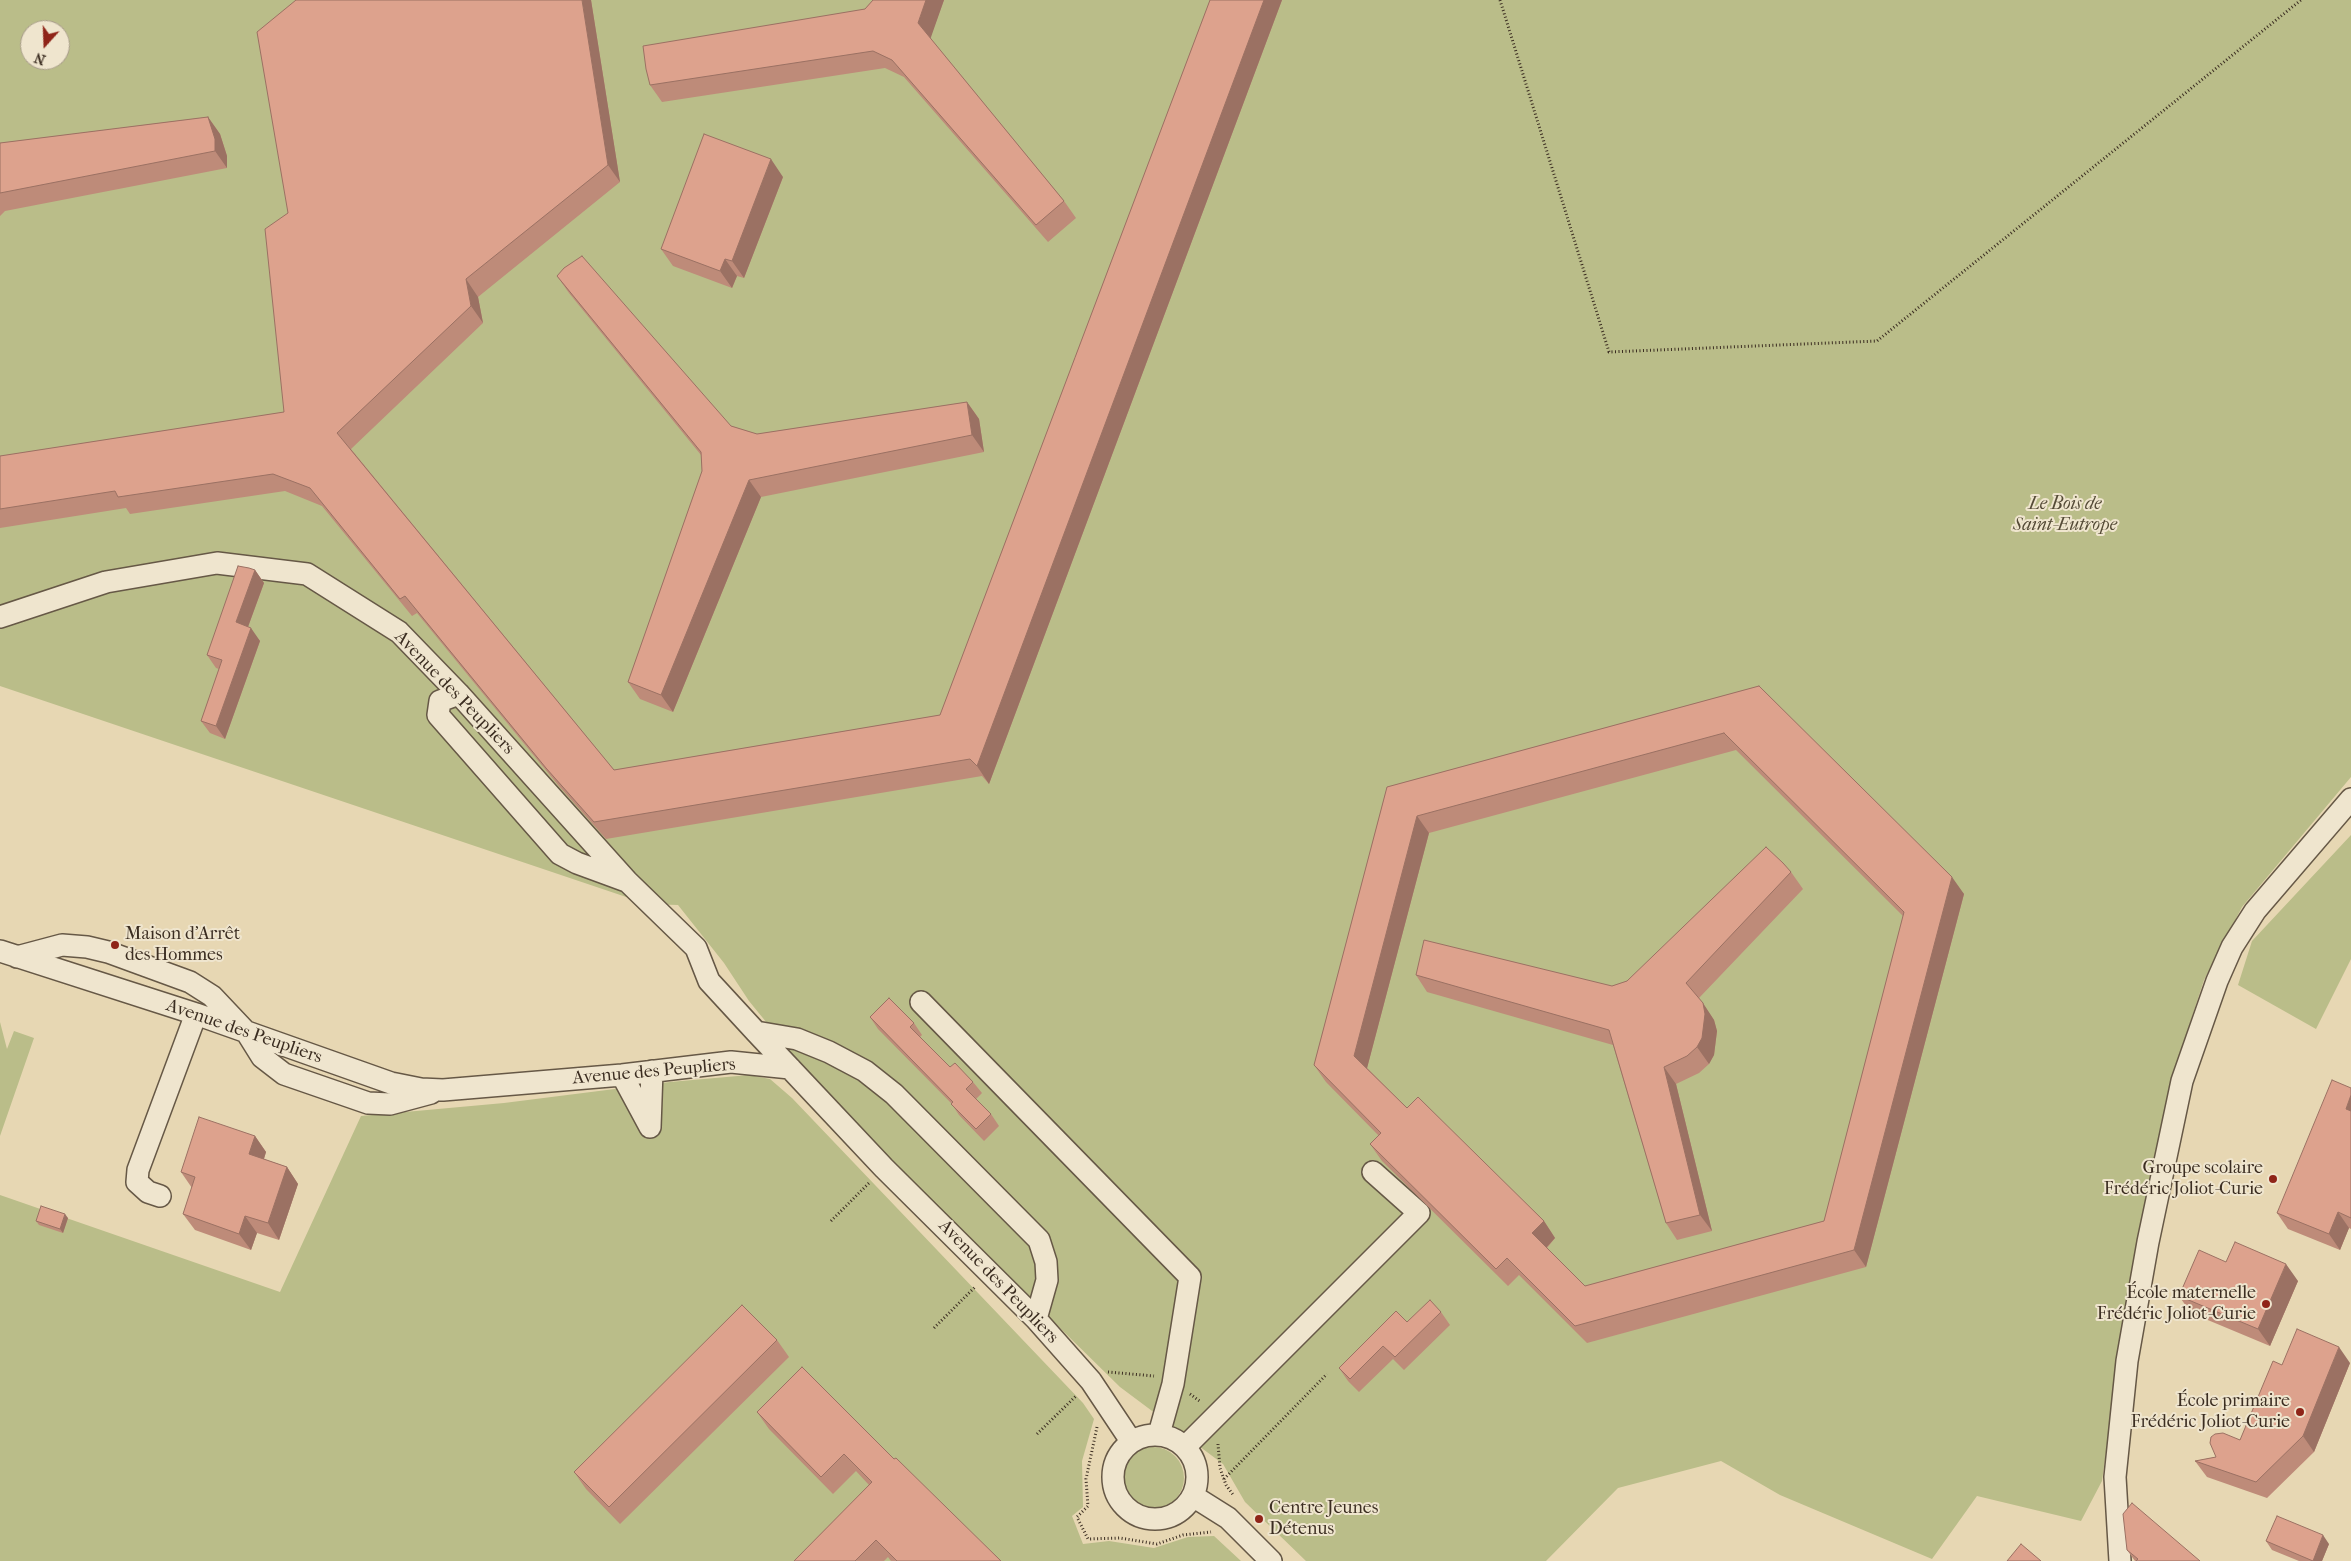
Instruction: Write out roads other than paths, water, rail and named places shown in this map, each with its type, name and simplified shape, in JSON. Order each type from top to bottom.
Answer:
[{"type":"street","name":"Avenue des Peupliers","points":[[0,617],[106,582],[216,563],[307,574],[399,632],[459,694],[627,881],[696,948],[709,981],[756,1032],[884,1168],[1036,1319],[1088,1390],[1131,1441]]},
{"type":"street","points":[[459,694],[440,701],[438,715],[560,854],[576,864],[627,881]]},
{"type":"street","points":[[2120,1561],[2115,1477],[2127,1362],[2148,1242],[2182,1081],[2217,981],[2232,946],[2255,911],[2351,799]]},
{"type":"street","points":[[8,954],[62,944],[108,952],[190,982],[212,996],[247,1033]]},
{"type":"street","name":"Avenue des Peupliers","points":[[8,954],[196,1014],[392,1083],[421,1090],[443,1090],[622,1075],[731,1062],[790,1068]]},
{"type":"street","points":[[921,1002],[1190,1276],[1173,1384],[1159,1434]]},
{"type":"street","points":[[160,1196],[148,1192],[137,1182],[138,1170],[196,1014]]},
{"type":"street","points":[[756,1032],[797,1039],[829,1052],[865,1071],[894,1094],[1040,1240],[1046,1262],[1047,1280],[1036,1319]]},
{"type":"street","points":[[622,1075],[650,1127],[652,1071]]},
{"type":"street","points":[[1186,1447],[1419,1213],[1373,1172]]},
{"type":"street","points":[[1159,1434],[1173,1438],[1186,1447],[1193,1458],[1197,1470],[1197,1484],[1193,1496],[1185,1507],[1175,1515],[1162,1519],[1148,1519],[1136,1515],[1125,1507],[1116,1495],[1112,1480],[1114,1466],[1120,1452],[1131,1441],[1159,1434]]},
{"type":"street","points":[[1193,1496],[1228,1518],[1271,1561]]},
{"type":"place","name":"Maison d'Arrêt des Hommes","points":[[115,945]]},
{"type":"place","name":"Groupe scolaire Frédéric Joliot-Curie","points":[[2273,1179]]},
{"type":"place","name":"École maternelle Frédéric Joliot-Curie","points":[[2266,1304]]},
{"type":"place","name":"École primaire Frédéric Joliot-Curie","points":[[2300,1412]]},
{"type":"place","name":"Centre Jeunes Détenus","points":[[1259,1519]]},
{"type":"park label","name":"Le Bois de Saint-Eutrope","points":[[2065,515]]}]
